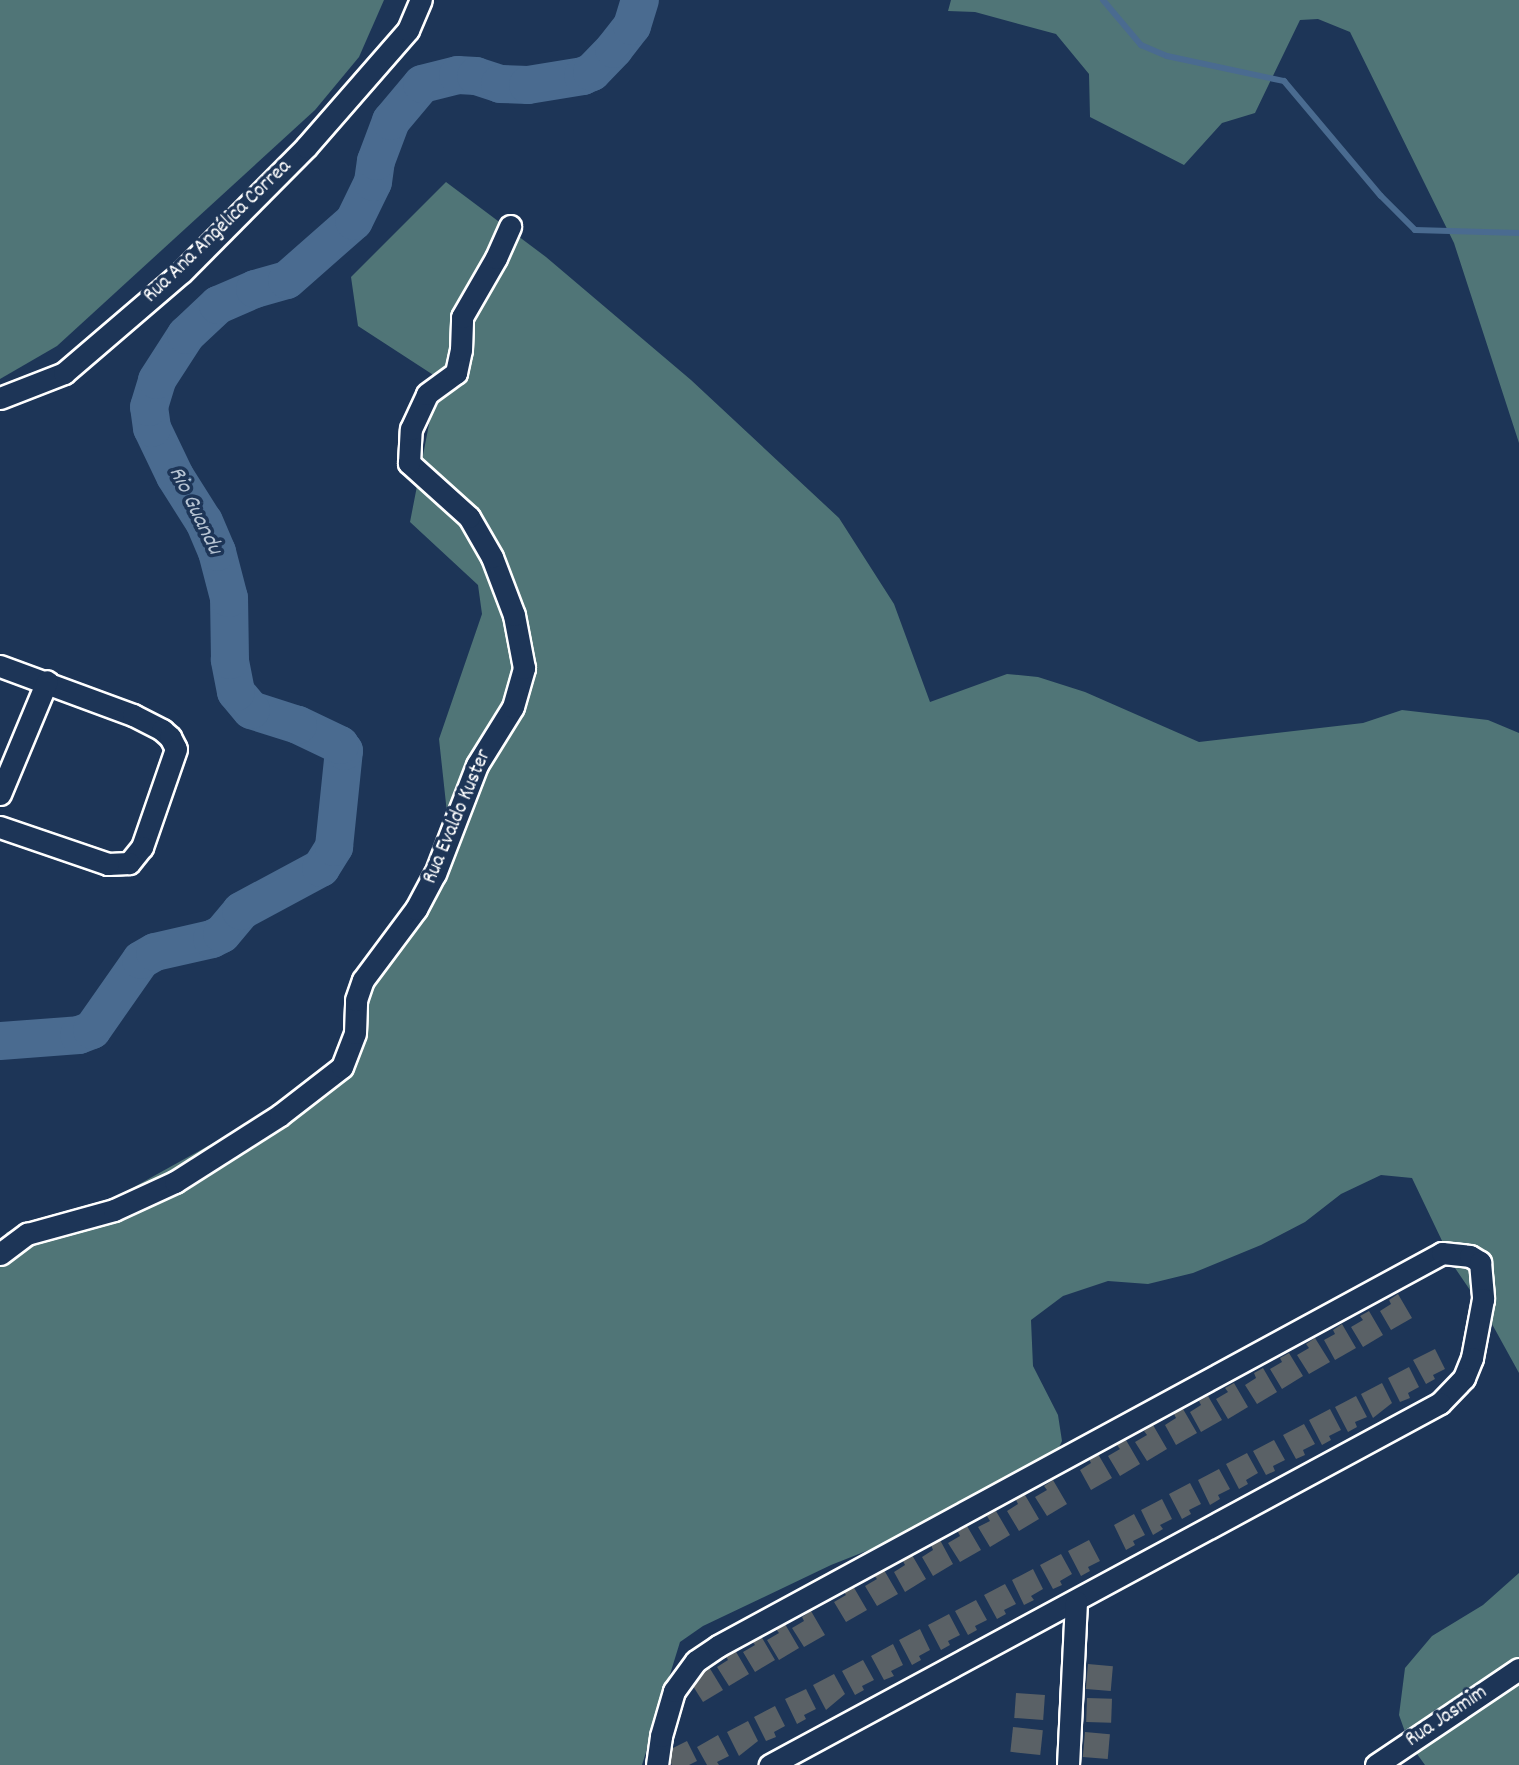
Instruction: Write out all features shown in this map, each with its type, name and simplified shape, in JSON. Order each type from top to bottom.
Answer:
[{"type":"street","name":"Rua Ana Angélica Correa","points":[[0,398],[64,373],[181,272],[306,147],[408,30],[421,0]]},
{"type":"street","name":"Rua Evaldo Kuster","points":[[0,1254],[27,1234],[114,1210],[175,1182],[280,1115],[342,1067],[355,1033],[356,1000],[363,981],[416,909],[435,874],[477,765],[513,707],[524,668],[514,615],[492,557],[469,517],[409,463],[411,429],[427,394],[456,373],[461,350],[462,317],[496,258],[510,226]]},
{"type":"street","points":[[0,666],[47,681],[155,727],[170,737],[176,754],[142,847],[129,863],[108,864],[0,827]]},
{"type":"street","points":[[0,794],[47,681]]},
{"type":"street","points":[[657,1765],[661,1736],[674,1691],[690,1667],[718,1646],[1443,1253],[1470,1256],[1480,1262],[1483,1299],[1479,1331],[1468,1368],[1453,1393],[1397,1427],[770,1765]]},
{"type":"street","points":[[1068,1765],[1076,1601]]},
{"type":"street","name":"Rua Jasmim","points":[[1376,1765],[1519,1668]]},
{"type":"green space","points":[[0,0],[384,0],[359,57],[315,110],[57,346],[0,379]]},
{"type":"green space","points":[[951,0],[1519,0],[1519,443],[1454,243],[1350,32],[1318,19],[1300,20],[1255,113],[1222,123],[1184,165],[1090,117],[1089,74],[1056,34],[975,12],[948,11]]},
{"type":"green space","points":[[446,182],[546,257],[691,380],[839,518],[894,604],[930,702],[1007,674],[1038,677],[1085,692],[1199,742],[1363,723],[1402,710],[1488,720],[1519,733],[1519,1373],[1487,1315],[1455,1268],[1412,1178],[1381,1175],[1341,1194],[1305,1222],[1261,1245],[1193,1273],[1148,1284],[1108,1281],[1063,1296],[1031,1320],[1033,1366],[1058,1415],[1062,1441],[1053,1460],[922,1529],[831,1565],[703,1626],[680,1642],[642,1765],[0,1765],[0,1242],[7,1232],[80,1217],[278,1107],[332,1071],[346,1036],[350,979],[372,958],[435,862],[447,813],[439,739],[482,614],[478,585],[410,522],[438,378],[358,326],[351,277]]},
{"type":"green space","points":[[1519,1573],[1519,1765],[1425,1765],[1409,1743],[1399,1715],[1405,1668],[1432,1636],[1483,1605]]},
{"type":"building","points":[[1398,1294],[1412,1318],[1391,1330],[1380,1311],[1391,1304],[1389,1300]]},
{"type":"building","points":[[1369,1311],[1383,1335],[1363,1347],[1351,1327],[1363,1320],[1360,1316]]},
{"type":"building","points":[[1342,1324],[1356,1348],[1335,1360],[1324,1340],[1335,1334],[1333,1330]]},
{"type":"building","points":[[1315,1338],[1330,1362],[1309,1374],[1297,1355],[1309,1348],[1306,1344]]},
{"type":"building","points":[[1435,1349],[1445,1369],[1433,1375],[1435,1379],[1426,1384],[1413,1360]]},
{"type":"building","points":[[1289,1353],[1303,1376],[1282,1389],[1270,1369],[1282,1362],[1280,1358]]},
{"type":"building","points":[[1409,1367],[1419,1387],[1408,1393],[1410,1398],[1400,1402],[1388,1378]]},
{"type":"building","points":[[1263,1368],[1277,1392],[1257,1404],[1245,1385],[1256,1378],[1254,1373]]},
{"type":"building","points":[[1234,1383],[1248,1407],[1228,1419],[1216,1399],[1228,1392],[1225,1388]]},
{"type":"building","points":[[1382,1383],[1392,1403],[1373,1418],[1361,1394]]},
{"type":"building","points":[[1208,1396],[1222,1420],[1201,1432],[1190,1412],[1201,1405],[1199,1401]]},
{"type":"building","points":[[1356,1396],[1367,1417],[1355,1422],[1357,1427],[1348,1432],[1335,1407]]},
{"type":"building","points":[[1183,1409],[1197,1433],[1176,1445],[1165,1425],[1176,1418],[1174,1414]]},
{"type":"building","points":[[1330,1409],[1341,1430],[1329,1436],[1331,1440],[1322,1445],[1309,1420]]},
{"type":"building","points":[[1304,1424],[1315,1444],[1303,1450],[1305,1455],[1296,1459],[1283,1435]]},
{"type":"building","points":[[1153,1425],[1167,1449],[1147,1461],[1135,1442],[1147,1435],[1144,1431]]},
{"type":"building","points":[[1126,1440],[1140,1464],[1120,1476],[1108,1456],[1120,1449],[1117,1445]]},
{"type":"building","points":[[1274,1440],[1285,1460],[1273,1466],[1275,1471],[1266,1475],[1253,1451]]},
{"type":"building","points":[[1247,1453],[1258,1473],[1246,1480],[1248,1484],[1239,1489],[1226,1464]]},
{"type":"building","points":[[1098,1454],[1112,1478],[1091,1490],[1080,1470],[1091,1463],[1089,1459]]},
{"type":"building","points":[[1219,1469],[1230,1489],[1218,1495],[1220,1499],[1210,1505],[1198,1480]]},
{"type":"building","points":[[1053,1480],[1067,1504],[1047,1516],[1035,1497],[1047,1490],[1044,1486]]},
{"type":"building","points":[[1190,1483],[1201,1504],[1189,1510],[1191,1514],[1182,1519],[1169,1494]]},
{"type":"building","points":[[1025,1495],[1039,1519],[1019,1531],[1007,1511],[1018,1504],[1016,1500]]},
{"type":"building","points":[[1162,1499],[1172,1519],[1160,1525],[1163,1529],[1153,1535],[1141,1510]]},
{"type":"building","points":[[996,1511],[1010,1535],[990,1547],[978,1527],[990,1521],[987,1516]]},
{"type":"building","points":[[1134,1514],[1145,1535],[1133,1541],[1135,1545],[1126,1550],[1114,1525]]},
{"type":"building","points":[[967,1526],[981,1550],[960,1562],[948,1543],[960,1536],[958,1532]]},
{"type":"building","points":[[940,1540],[953,1564],[933,1576],[922,1557],[933,1550],[931,1545]]},
{"type":"building","points":[[1089,1540],[1100,1561],[1088,1567],[1090,1571],[1081,1576],[1068,1551]]},
{"type":"building","points":[[1061,1554],[1072,1574],[1060,1581],[1062,1585],[1053,1589],[1040,1565]]},
{"type":"building","points":[[912,1555],[926,1579],[905,1592],[894,1572],[905,1565],[903,1561]]},
{"type":"building","points":[[1033,1569],[1043,1589],[1031,1596],[1034,1600],[1024,1605],[1012,1580]]},
{"type":"building","points":[[884,1570],[898,1594],[877,1606],[865,1586],[877,1579],[874,1575]]},
{"type":"building","points":[[1005,1584],[1016,1604],[1004,1610],[1006,1614],[997,1619],[984,1595]]},
{"type":"building","points":[[853,1586],[867,1610],[846,1622],[834,1602],[846,1595],[843,1591]]},
{"type":"building","points":[[976,1600],[987,1620],[975,1626],[977,1630],[968,1635],[955,1611]]},
{"type":"building","points":[[811,1611],[825,1635],[804,1647],[792,1628],[804,1621],[802,1617]]},
{"type":"building","points":[[949,1614],[960,1635],[948,1641],[950,1645],[941,1650],[928,1625]]},
{"type":"building","points":[[785,1624],[799,1648],[779,1660],[767,1640],[779,1633],[776,1629]]},
{"type":"building","points":[[920,1629],[930,1650],[919,1656],[921,1660],[912,1665],[899,1640]]},
{"type":"building","points":[[761,1636],[775,1660],[755,1672],[743,1652],[755,1645],[752,1641]]},
{"type":"building","points":[[893,1644],[903,1665],[891,1671],[894,1676],[884,1680],[871,1656]]},
{"type":"building","points":[[735,1650],[749,1674],[729,1686],[717,1667],[728,1660],[726,1656]]},
{"type":"building","points":[[863,1660],[874,1680],[862,1686],[864,1690],[855,1695],[842,1671]]},
{"type":"building","points":[[1088,1664],[1113,1666],[1111,1691],[1086,1689]]},
{"type":"building","points":[[709,1667],[723,1690],[703,1702],[691,1683]]},
{"type":"building","points":[[834,1674],[845,1694],[826,1710],[813,1685]]},
{"type":"building","points":[[806,1689],[816,1709],[804,1715],[806,1719],[797,1724],[785,1699]]},
{"type":"building","points":[[1016,1693],[1045,1695],[1043,1720],[1014,1718]]},
{"type":"building","points":[[1087,1698],[1112,1699],[1111,1723],[1086,1722]]},
{"type":"building","points":[[775,1706],[785,1726],[774,1732],[776,1737],[766,1741],[754,1717]]},
{"type":"building","points":[[748,1721],[758,1741],[739,1756],[727,1732]]},
{"type":"building","points":[[1013,1727],[1043,1730],[1040,1755],[1010,1752]]},
{"type":"building","points":[[1085,1732],[1110,1734],[1108,1759],[1083,1757]]},
{"type":"building","points":[[718,1735],[729,1756],[717,1762],[719,1765],[707,1765],[697,1747]]},
{"type":"building","points":[[687,1741],[697,1761],[689,1765],[672,1765],[665,1752]]},
{"type":"waterway","name":"Rio Guandu","points":[[0,1041],[79,1035],[92,1030],[141,960],[155,952],[212,939],[222,934],[241,911],[321,868],[334,847],[344,751],[340,745],[298,725],[251,710],[236,692],[230,660],[229,598],[217,552],[204,522],[175,476],[152,428],[149,407],[157,380],[186,335],[218,305],[255,289],[287,280],[354,221],[373,182],[376,161],[391,121],[422,84],[458,75],[476,76],[500,84],[528,85],[583,76],[592,72],[632,26],[640,0]]},
{"type":"waterway","points":[[1103,0],[1141,45],[1167,56],[1284,81],[1381,196],[1415,230],[1519,233]]}]
